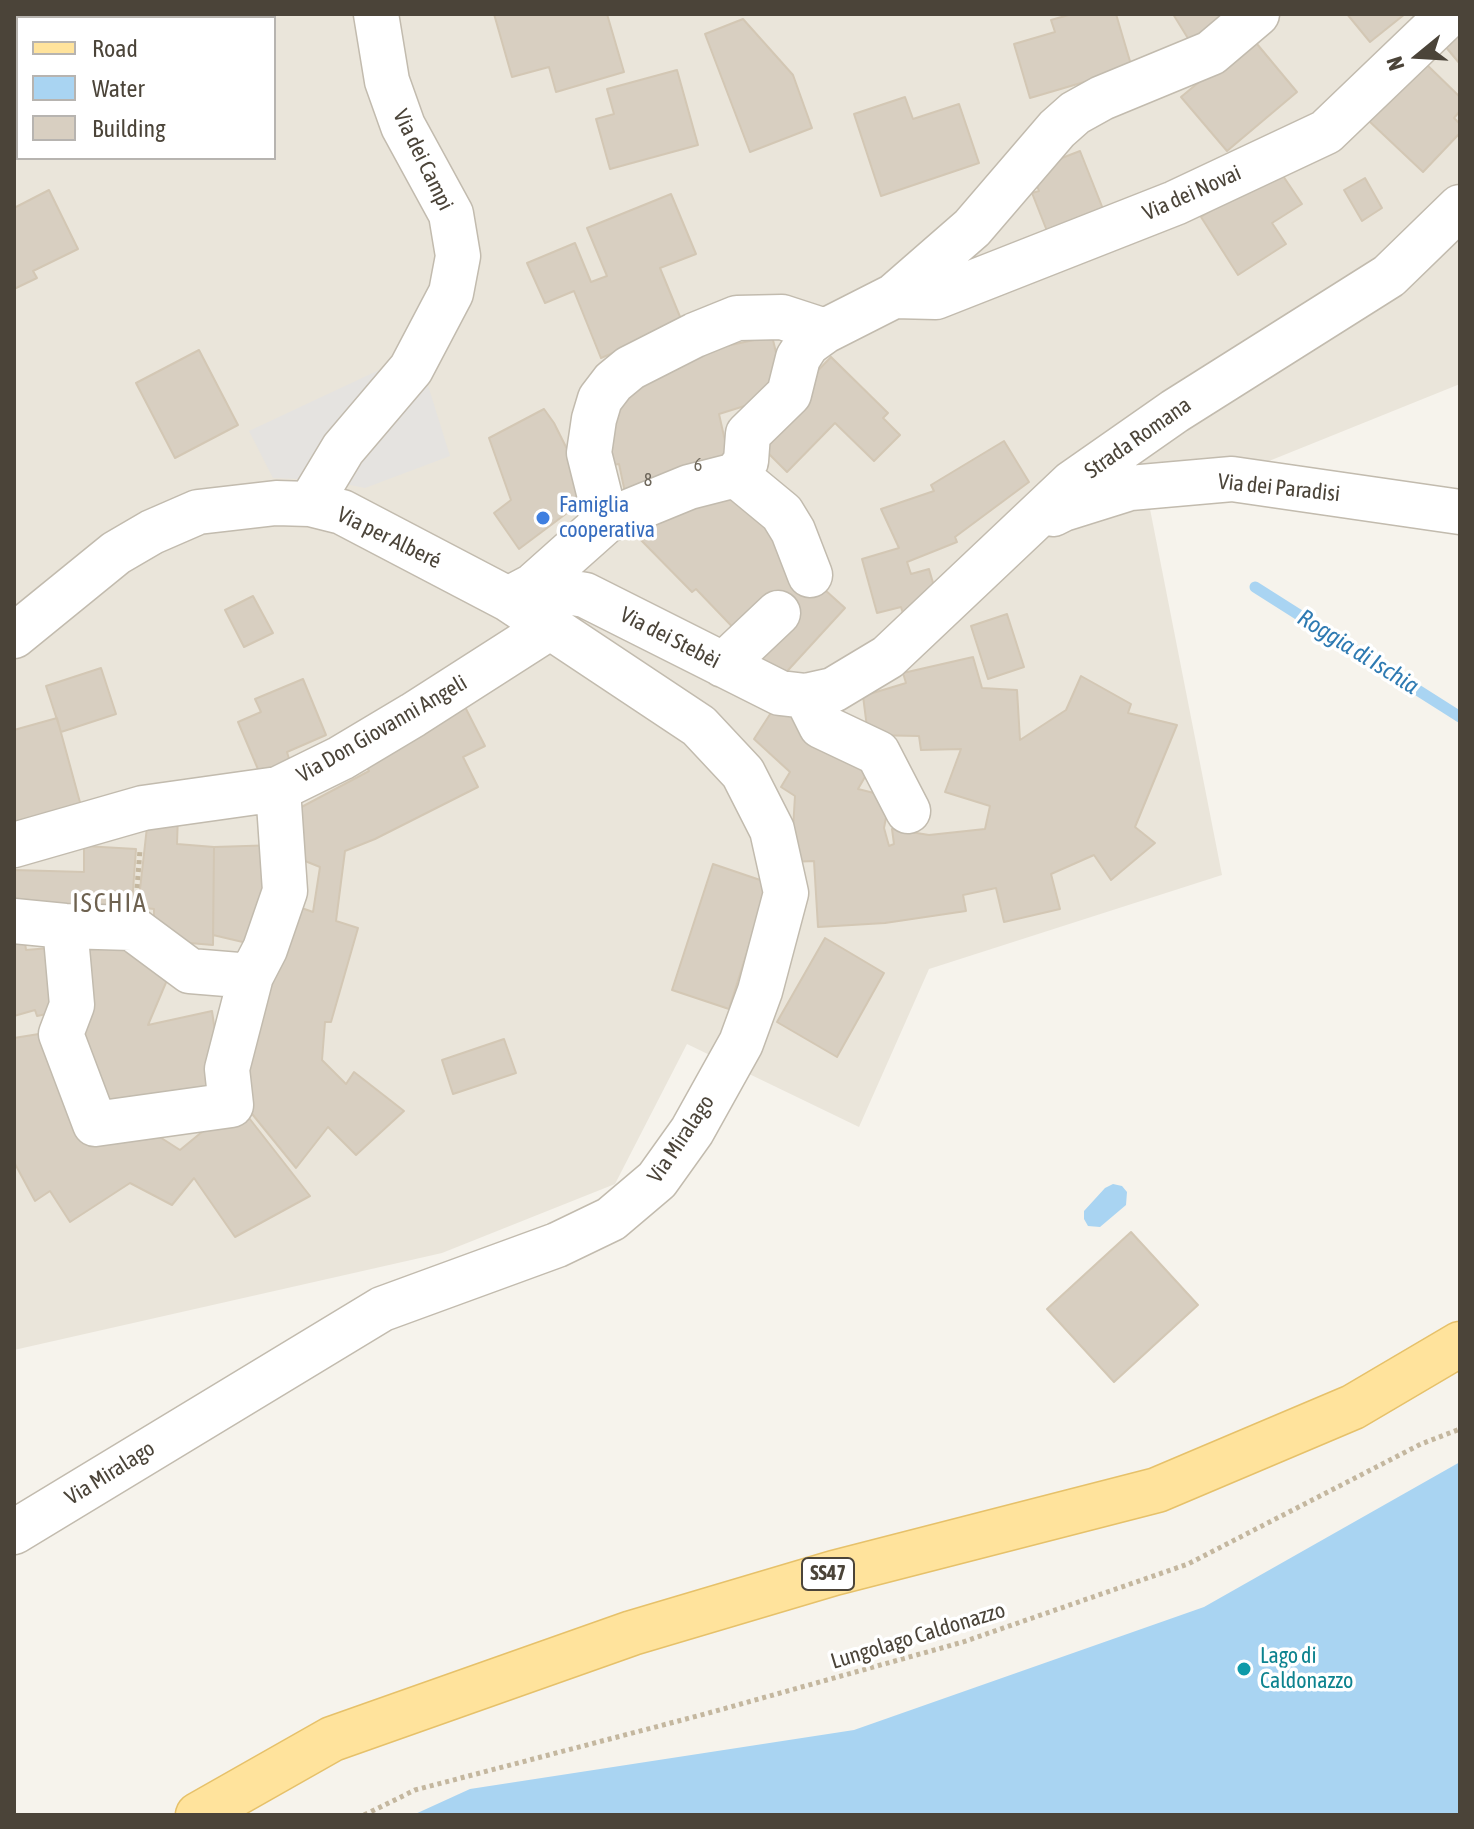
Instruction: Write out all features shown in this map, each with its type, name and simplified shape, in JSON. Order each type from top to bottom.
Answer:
[{"type":"main road","name":"SS47","points":[[198,1815],[332,1739],[632,1633],[834,1573],[1157,1490],[1353,1407],[1460,1344]]},
{"type":"street","name":"Via dei Campi","points":[[310,504],[343,449],[411,369],[451,293],[458,256],[451,214],[403,126],[387,81],[376,14]]},
{"type":"street","name":"Via dei Novai","points":[[736,475],[746,461],[748,434],[789,394],[798,358],[807,344],[825,331],[894,296],[972,228],[1057,129],[1075,113],[1102,98],[1211,53],[1257,14]]},
{"type":"street","name":"Via dei Novai","points":[[894,296],[936,297],[1175,203],[1326,132],[1449,14]]},
{"type":"street","name":"Strada Romana","points":[[820,693],[888,657],[1072,483],[1175,411],[1389,276],[1460,207]]},
{"type":"street","points":[[606,521],[589,453],[600,399],[613,382],[630,368],[737,318],[782,317],[825,331]]},
{"type":"street","points":[[520,592],[606,521],[689,487],[736,475],[782,513],[793,531],[810,575]]},
{"type":"street","name":"Via dei Paradisi","points":[[1013,537],[1063,509],[1130,488],[1232,479],[1460,512]]},
{"type":"street","name":"Via per Alberé","points":[[14,636],[116,553],[152,532],[198,512],[241,505],[310,504],[359,520],[520,592],[552,626]]},
{"type":"street","name":"Via dei Stebèi","points":[[520,592],[585,595],[780,693],[820,693]]},
{"type":"street","points":[[723,665],[778,613]]},
{"type":"street","name":"Via Don Giovanni Angeli","points":[[14,845],[143,808],[278,789],[377,737],[552,626]]},
{"type":"street","name":"Via Miralago","points":[[14,1532],[382,1309],[557,1245],[611,1219],[657,1180],[692,1131],[741,1043],[760,991],[786,893],[772,830],[743,773],[699,726],[552,626]]},
{"type":"street","points":[[820,693],[821,726],[878,753],[908,811]]},
{"type":"street","points":[[65,926],[72,1005],[61,1034],[95,1124],[231,1105],[227,1069],[251,976],[265,949],[285,891],[278,789]]},
{"type":"street","points":[[14,921],[132,928],[190,971],[251,976]]},
{"type":"path","points":[[132,928],[142,839]]},
{"type":"path","name":"Lungolago Caldonazzo","points":[[364,1815],[415,1790],[963,1642],[1188,1564],[1421,1444],[1460,1429]]},
{"type":"shaded area","points":[[14,14],[1460,14],[1460,384],[1150,509],[1222,875],[929,969],[859,1127],[687,1044],[615,1184],[442,1253],[14,1350]]},
{"type":"shaded area","points":[[394,363],[426,379],[450,456],[365,488],[325,480],[273,478],[249,431]]},
{"type":"water","points":[[1113,1184],[1122,1186],[1127,1192],[1126,1205],[1100,1227],[1088,1226],[1084,1211],[1105,1188]]},
{"type":"water","name":"Lago di Caldonazzo","points":[[1460,1462],[1460,1815],[413,1815],[470,1789],[854,1730],[1204,1607]]},
{"type":"building","points":[[116,14],[117,16],[66,16]]},
{"type":"building","points":[[494,14],[607,14],[624,72],[556,92],[549,67],[512,77]]},
{"type":"building","points":[[1072,14],[1116,14],[1132,68],[1030,98],[1014,44],[1055,32],[1051,20]]},
{"type":"building","points":[[1173,14],[1224,14],[1226,17],[1189,40]]},
{"type":"building","points":[[1347,14],[1405,14],[1370,42]]},
{"type":"building","points":[[743,19],[793,75],[812,128],[750,152],[705,34]]},
{"type":"building","points":[[1460,33],[1460,64],[1445,46]]},
{"type":"building","points":[[1252,38],[1297,92],[1227,151],[1181,97]]},
{"type":"building","points":[[1424,62],[1460,97],[1460,111],[1454,118],[1460,124],[1460,133],[1423,172],[1369,121]]},
{"type":"building","points":[[677,70],[698,145],[610,169],[596,119],[614,114],[607,89]]},
{"type":"building","points":[[905,97],[913,119],[959,104],[979,163],[881,196],[854,114]]},
{"type":"building","points":[[1080,151],[1103,209],[1047,231],[1032,193],[1039,191],[1031,170]]},
{"type":"building","points":[[1277,167],[1302,204],[1272,223],[1286,244],[1238,275],[1201,217]]},
{"type":"building","points":[[1365,178],[1382,208],[1362,221],[1344,190]]},
{"type":"building","points":[[49,190],[78,249],[33,271],[37,278],[14,289],[14,208]]},
{"type":"building","points":[[671,194],[696,254],[660,268],[683,324],[601,358],[574,291],[545,303],[527,263],[575,243],[591,282],[607,276],[587,228]]},
{"type":"building","points":[[772,336],[786,393],[719,414],[732,472],[627,502],[619,464],[613,465],[607,396],[690,354]]},
{"type":"building","points":[[199,350],[238,425],[175,458],[136,383]]},
{"type":"building","points":[[831,357],[888,413],[883,418],[900,435],[874,461],[835,423],[787,472],[758,443],[764,426]]},
{"type":"building","points":[[544,409],[574,463],[583,501],[519,549],[494,513],[511,500],[489,438]]},
{"type":"building","points":[[1004,441],[1029,482],[955,537],[957,542],[907,562],[911,574],[929,569],[938,600],[905,620],[901,607],[877,613],[862,559],[899,548],[881,509],[934,491],[931,485]]},
{"type":"building","points":[[724,487],[787,527],[774,544],[845,608],[780,679],[744,651],[744,639],[696,589],[692,592],[633,532]]},
{"type":"building","points":[[253,596],[273,633],[244,647],[225,610]]},
{"type":"building","points":[[1007,614],[1024,667],[988,679],[971,626]]},
{"type":"building","points":[[973,657],[982,688],[1017,690],[1020,740],[1066,710],[1081,676],[1131,704],[1128,713],[1177,725],[1135,827],[1155,843],[1111,880],[1094,855],[1051,874],[1060,909],[1004,922],[996,888],[963,895],[966,911],[885,923],[818,927],[814,861],[791,862],[795,796],[781,787],[790,772],[754,739],[776,705],[877,756],[858,789],[890,797],[884,828],[889,846],[894,844],[892,829],[929,835],[985,829],[990,806],[945,792],[961,749],[921,750],[919,736],[868,735],[863,696],[906,683],[903,673]]},
{"type":"building","points":[[101,668],[116,714],[61,732],[46,686]]},
{"type":"building","points":[[303,679],[326,735],[287,752],[290,762],[260,774],[238,722],[261,712],[255,699]]},
{"type":"building","points":[[464,705],[485,746],[463,757],[478,787],[345,851],[336,921],[358,928],[331,1022],[325,1022],[322,1060],[346,1084],[354,1072],[404,1111],[356,1155],[328,1127],[296,1168],[231,1088],[293,905],[313,912],[320,867],[290,855],[294,811],[369,771],[361,757]]},
{"type":"building","points":[[57,718],[84,817],[14,836],[14,730]]},
{"type":"building","points":[[178,814],[177,844],[214,847],[213,945],[154,940],[154,909],[138,907],[148,818]]},
{"type":"building","points":[[278,845],[264,947],[213,935],[214,847]]},
{"type":"building","points":[[84,846],[136,849],[131,918],[14,916],[14,870],[84,872]]},
{"type":"building","points":[[713,864],[769,883],[729,1009],[672,990]]},
{"type":"building","points":[[86,928],[173,966],[148,1025],[212,1011],[225,1102],[97,1119],[73,963]]},
{"type":"building","points":[[14,932],[24,934],[26,950],[62,947],[70,1009],[37,1016],[35,1010],[14,1016]]},
{"type":"building","points":[[825,938],[884,973],[837,1057],[777,1022]]},
{"type":"building","points":[[45,1033],[92,1130],[138,1123],[180,1150],[208,1127],[242,1109],[310,1196],[235,1237],[194,1178],[172,1205],[130,1183],[70,1222],[50,1191],[35,1201],[14,1162],[14,1038]]},
{"type":"building","points":[[504,1039],[516,1073],[453,1094],[442,1060]]},
{"type":"building","points":[[1131,1232],[1198,1305],[1114,1382],[1047,1309]]},
{"type":"waterway","name":"Roggia di Ischia","points":[[1255,587],[1460,717]]},
{"type":"place","name":"Famiglia cooperativa","points":[[543,518]]},
{"type":"place","name":"Lago di Caldonazzo","points":[[1244,1669]]},
{"type":"district","name":"ISCHIA","points":[[110,904]]}]
